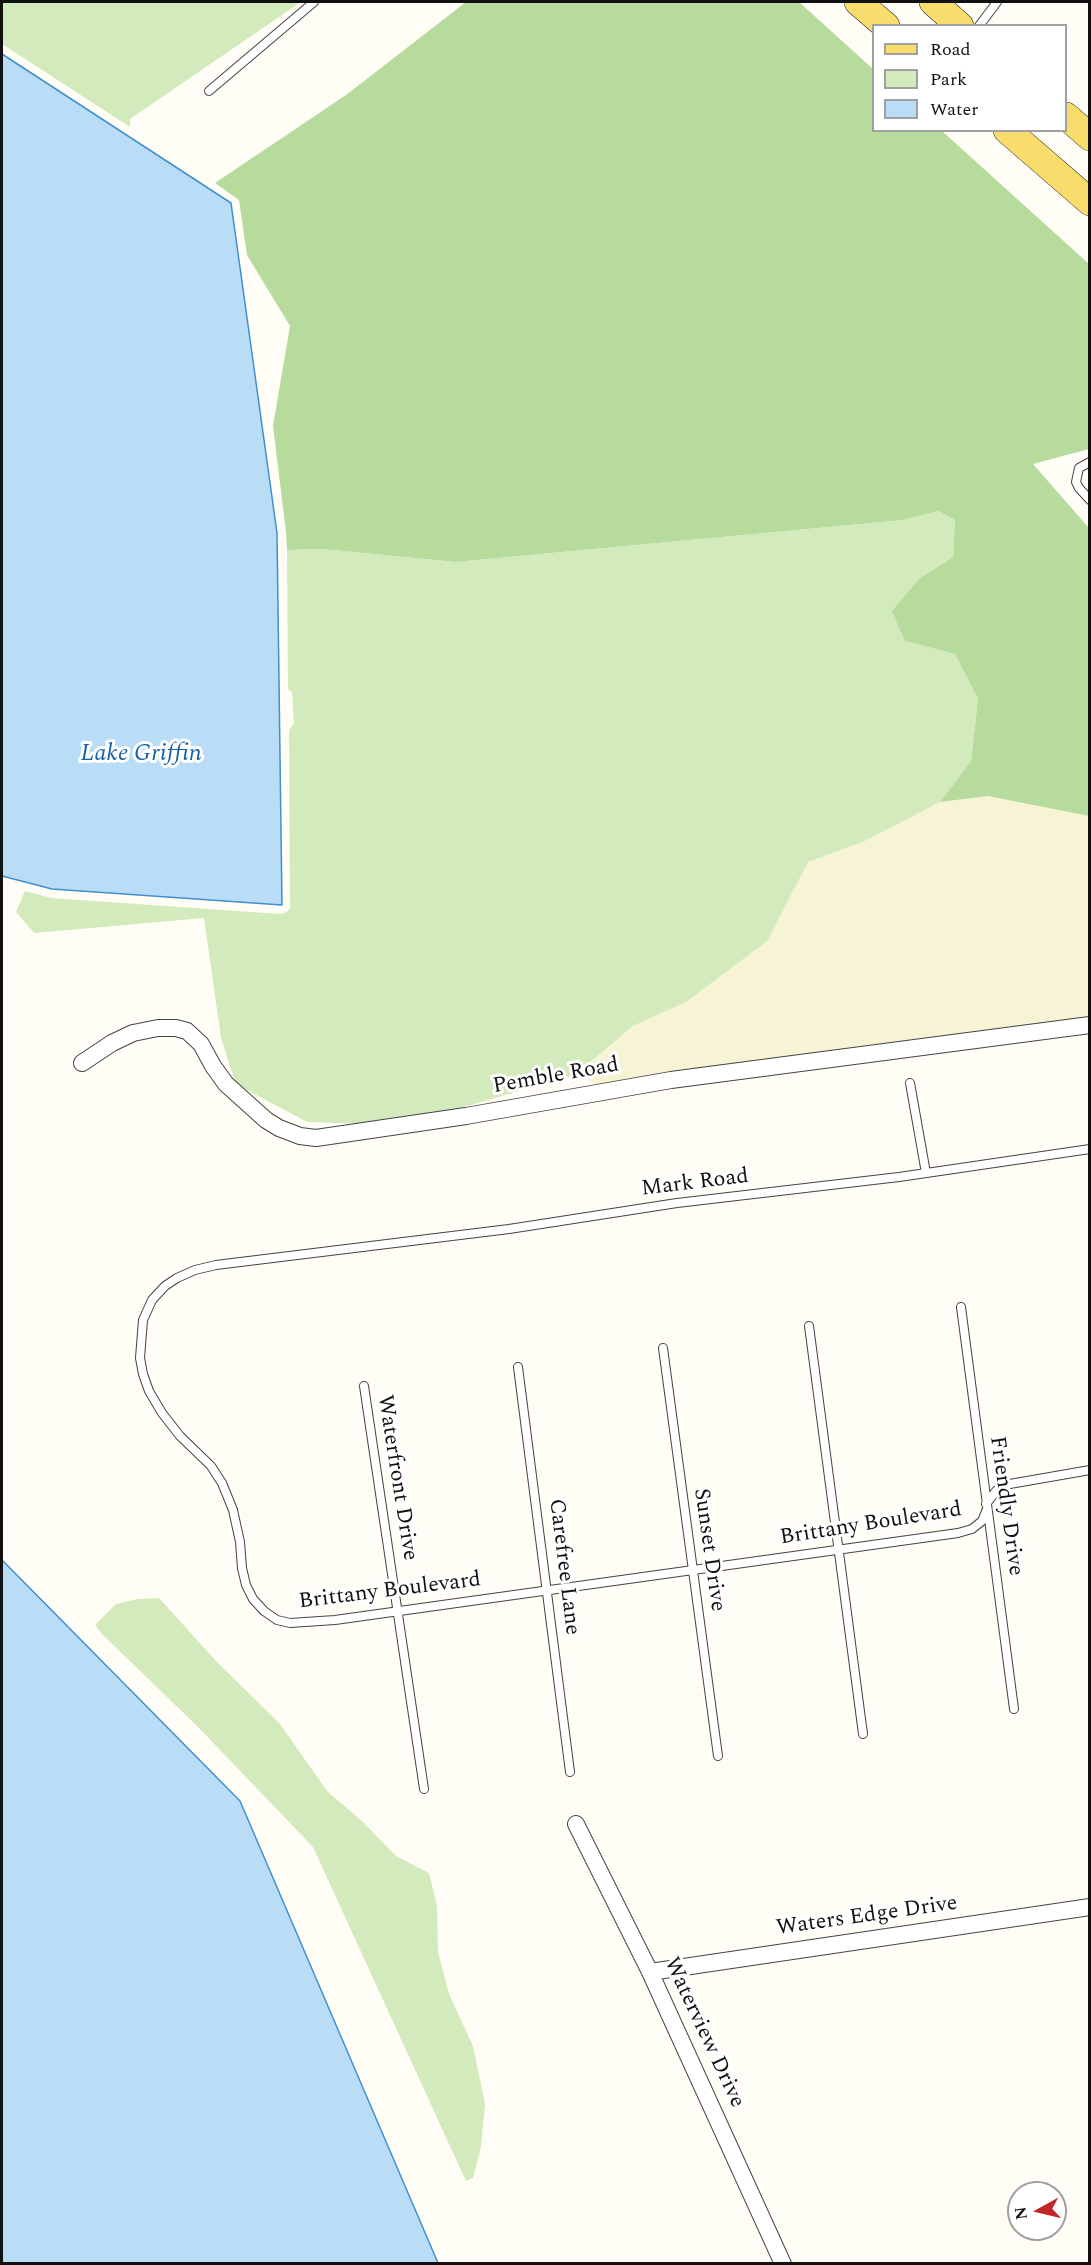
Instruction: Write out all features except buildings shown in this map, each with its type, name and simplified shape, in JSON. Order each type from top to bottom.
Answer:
[{"type":"main road","points":[[858,2],[884,24]]},
{"type":"main road","points":[[933,2],[958,24]]},
{"type":"main road","points":[[1067,118],[1089,137]]},
{"type":"main road","points":[[1009,132],[1089,202]]},
{"type":"street","name":"Pemble Road","points":[[82,1063],[112,1043],[134,1033],[158,1028],[176,1028],[187,1032],[201,1044],[226,1084],[266,1120],[300,1136],[316,1138],[466,1116],[671,1080],[1089,1025]]},
{"type":"street","name":"Waterview Drive","points":[[576,1824],[650,1972],[783,2264]]},
{"type":"street","name":"Waters Edge Drive","points":[[650,1972],[1089,1907]]},
{"type":"lane","points":[[209,91],[314,2]]},
{"type":"lane","points":[[980,24],[997,2]]},
{"type":"lane","points":[[1089,462],[1079,468],[1076,482],[1078,489],[1089,500]]},
{"type":"lane","points":[[910,1083],[926,1173]]},
{"type":"lane","name":"Mark Road","points":[[304,1254],[509,1229],[677,1203],[926,1173],[1089,1149]]},
{"type":"lane","name":"Brittany Boulevard","points":[[304,1254],[216,1265],[177,1278],[165,1286],[152,1300],[143,1320],[140,1358],[149,1391],[162,1413],[180,1436],[212,1466],[222,1483],[233,1510],[246,1585],[253,1599],[277,1620],[290,1623],[335,1620],[958,1533],[972,1529],[982,1521],[986,1507],[996,1491],[1004,1485],[1089,1470]]},
{"type":"lane","name":"Friendly Drive","points":[[961,1307],[1014,1709]]},
{"type":"lane","points":[[809,1326],[863,1734]]},
{"type":"lane","name":"Sunset Drive","points":[[663,1348],[718,1756]]},
{"type":"lane","name":"Carefree Lane","points":[[518,1367],[570,1772]]},
{"type":"lane","name":"Waterfront Drive","points":[[364,1386],[424,1789]]},
{"type":"shaded area","points":[[988,796],[1089,816],[1089,1024],[606,1090],[577,1074],[633,1026],[686,1002],[794,884],[808,862],[865,841],[940,802]]},
{"type":"green space","points":[[2,2],[301,2],[130,119],[130,127],[2,44]]},
{"type":"green space","points":[[466,2],[799,2],[872,68],[872,132],[943,132],[1089,264],[1089,449],[1033,464],[1089,528],[1089,816],[988,796],[940,802],[971,761],[978,699],[955,654],[905,641],[892,611],[920,578],[953,557],[955,520],[938,511],[903,520],[455,562],[323,549],[287,550],[273,426],[290,326],[247,255],[239,200],[215,183],[346,95]]},
{"type":"green space","points":[[938,511],[955,520],[953,557],[920,578],[905,641],[955,654],[978,699],[971,761],[940,802],[865,841],[808,862],[767,941],[686,1002],[633,1026],[575,1075],[401,1125],[307,1122],[236,1084],[221,1038],[204,918],[34,933],[16,912],[25,891],[51,898],[280,914],[287,912],[290,908],[289,730],[294,723],[292,692],[288,689],[287,550],[323,549],[455,562],[903,520]]},
{"type":"green space","points":[[159,1598],[217,1662],[280,1724],[327,1791],[363,1822],[396,1856],[429,1873],[437,1906],[438,1952],[449,1994],[473,2046],[485,2104],[481,2147],[473,2178],[466,2181],[313,1847],[198,1727],[95,1625],[116,1604],[138,1599]]},
{"type":"water","name":"Lake Griffin","points":[[2,54],[231,203],[277,533],[282,905],[52,889],[2,876]]},
{"type":"water","points":[[2,1560],[240,1801],[438,2263],[2,2263]]}]
